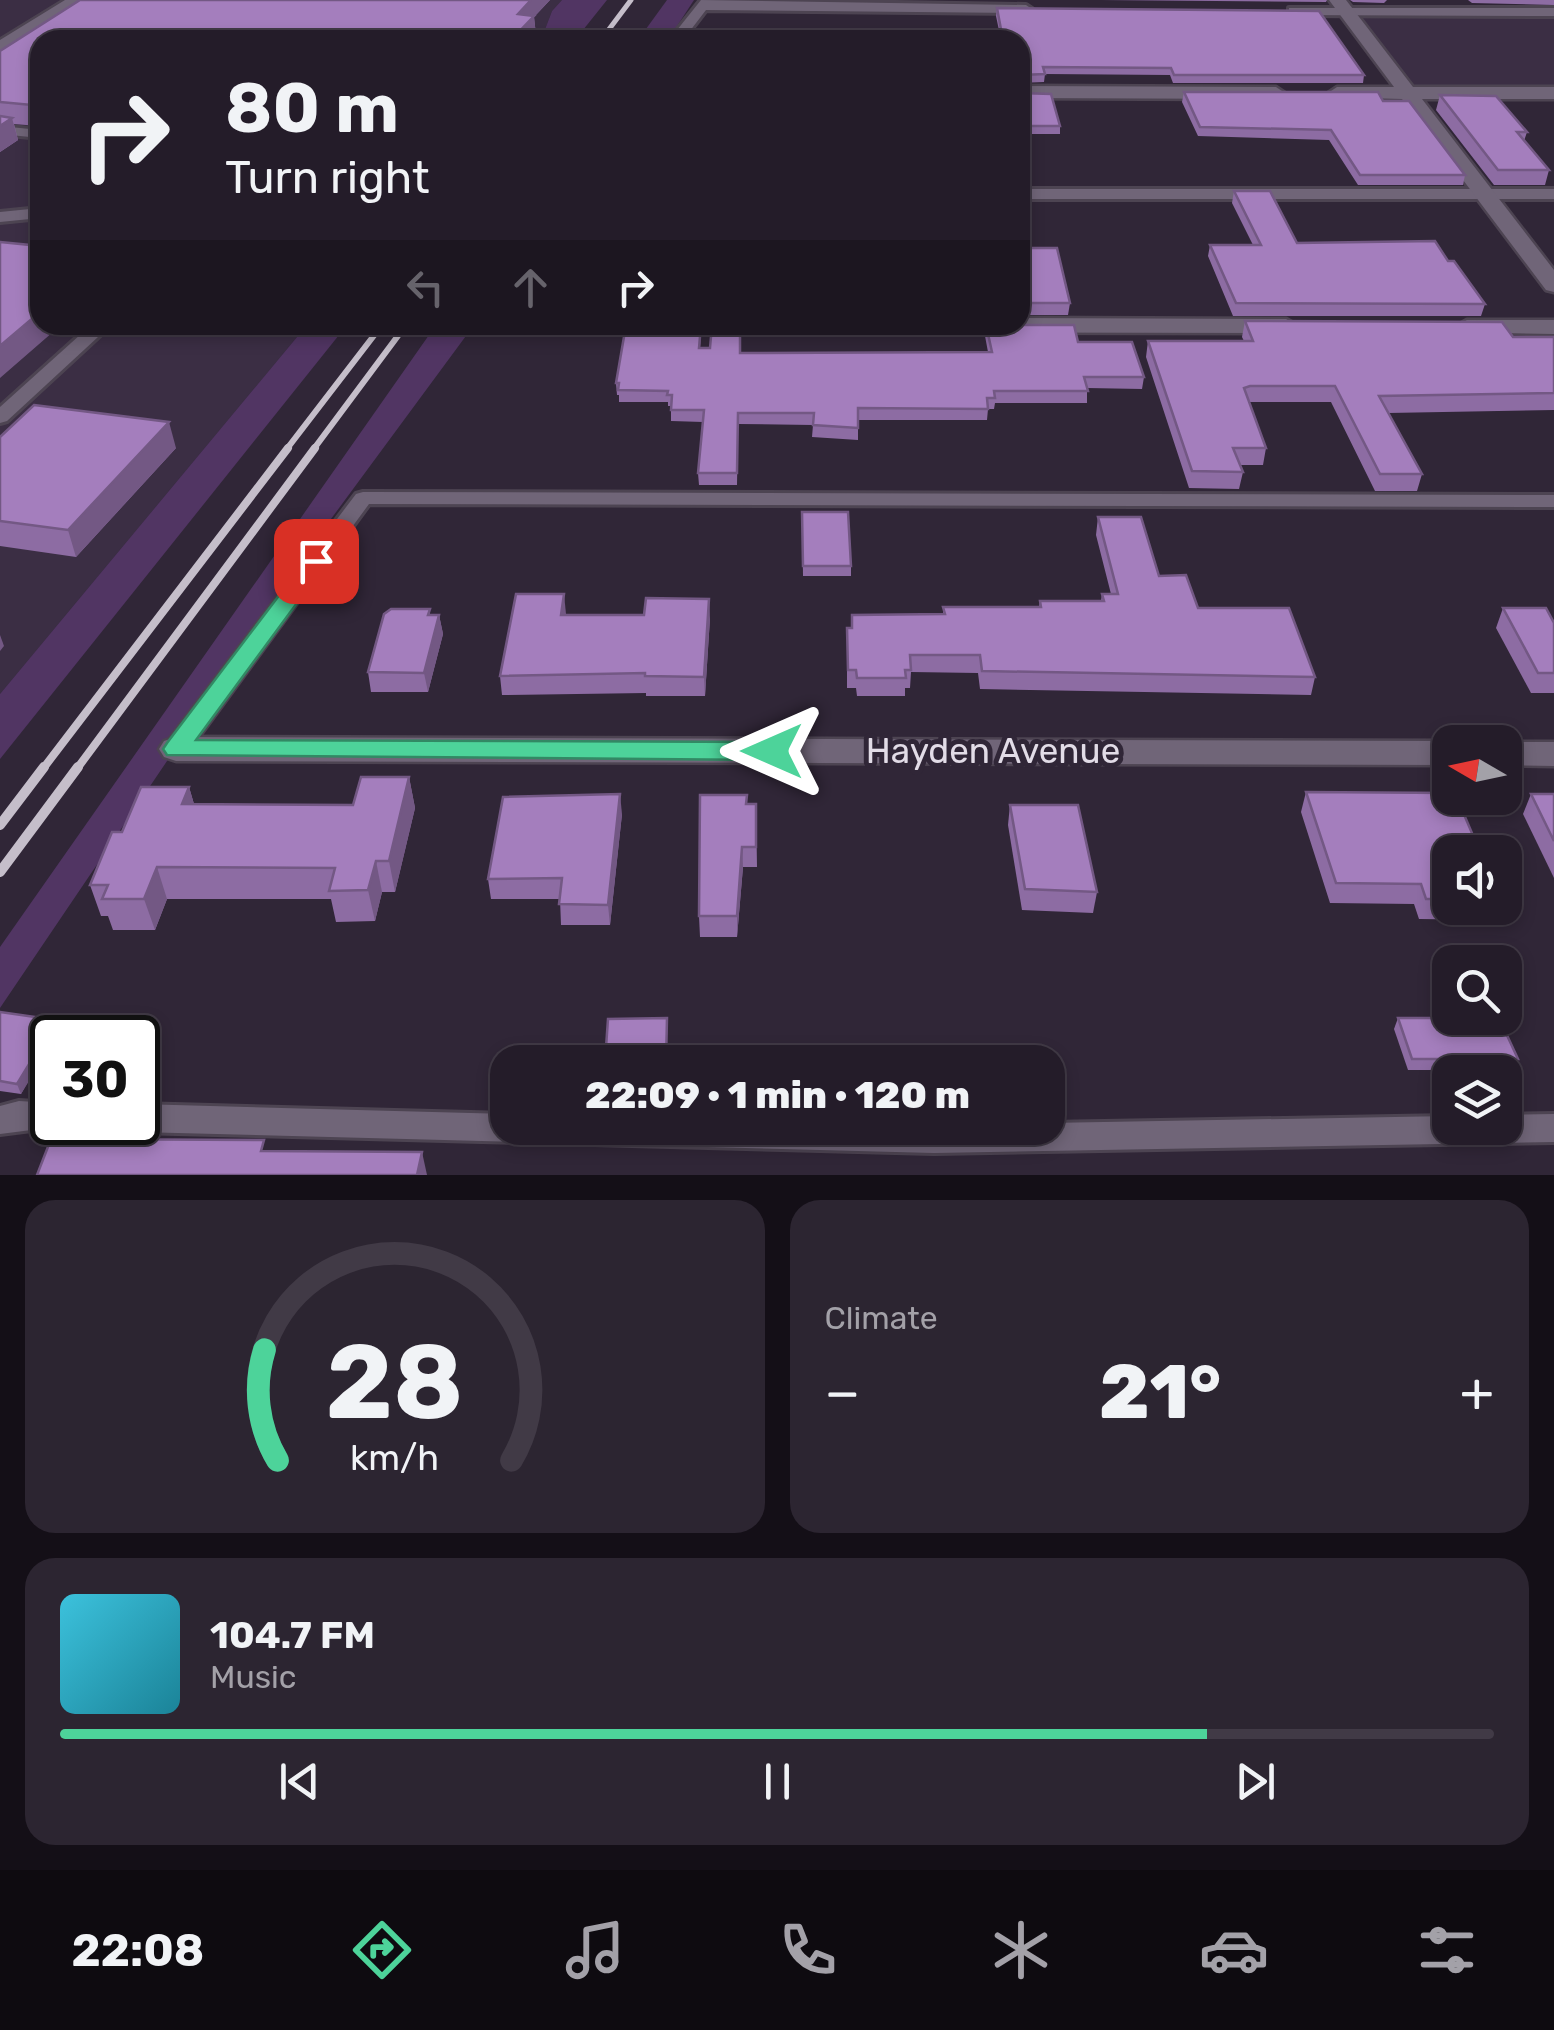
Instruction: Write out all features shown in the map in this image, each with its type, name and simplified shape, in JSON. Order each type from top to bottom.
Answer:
[{"type":"street","points":[[0,48],[77,0]]},
{"type":"street","points":[[1341,6],[1554,285]]},
{"type":"street","points":[[1030,92],[1554,92]]},
{"type":"street","points":[[1030,326],[1317,326]]},
{"type":"street","points":[[1436,327],[1554,327]]},
{"type":"street","name":"Hayden Avenue","points":[[176,749],[1432,753]]},
{"type":"street","points":[[1522,754],[1554,754]]},
{"type":"lane","points":[[684,30],[706,3],[1033,9]]},
{"type":"lane","points":[[1287,11],[1341,6],[1554,12]]},
{"type":"lane","points":[[0,130],[30,133]]},
{"type":"lane","points":[[1030,194],[1554,194]]},
{"type":"lane","points":[[0,217],[30,214]]},
{"type":"lane","points":[[0,417],[91,335]]},
{"type":"lane","points":[[176,749],[363,498],[1554,501]]},
{"type":"lane","points":[[0,1120],[30,1115]]},
{"type":"lane","points":[[160,1119],[934,1139],[1554,1128]]},
{"type":"shaded area","points":[[0,0],[562,0],[552,11],[545,30],[30,30],[30,335],[299,335],[0,694]]},
{"type":"shaded area","points":[[562,0],[607,0],[583,30],[545,30],[552,11]]},
{"type":"shaded area","points":[[667,0],[694,0],[674,30],[645,30]]},
{"type":"shaded area","points":[[1346,11],[1554,12],[1554,93],[1409,93]]},
{"type":"shaded area","points":[[299,335],[339,335],[0,759],[0,694]]},
{"type":"shaded area","points":[[429,335],[467,335],[328,523],[0,1008],[0,947]]},
{"type":"building","points":[[80,0],[531,0],[518,14],[534,16],[521,30],[33,30]]},
{"type":"building","points":[[997,8],[1319,11],[1364,75],[1174,75],[1171,68],[1043,67],[1045,74],[1030,75],[1030,30],[1001,30]]},
{"type":"building","points":[[30,32],[30,105],[0,102],[0,51]]},
{"type":"building","points":[[1184,92],[1378,92],[1383,101],[1409,101],[1465,175],[1360,175],[1331,130],[1200,127]]},
{"type":"building","points":[[1030,93],[1051,94],[1060,126],[1030,126]]},
{"type":"building","points":[[1440,95],[1496,96],[1527,132],[1517,132],[1549,170],[1498,170]]},
{"type":"building","points":[[1234,191],[1270,191],[1297,243],[1435,241],[1485,304],[1236,303],[1210,245],[1261,245]]},
{"type":"building","points":[[0,242],[30,245],[30,320],[0,346]]},
{"type":"building","points":[[1030,248],[1057,248],[1070,303],[1030,303]]},
{"type":"building","points":[[1245,321],[1502,322],[1513,337],[1554,337],[1554,393],[1379,396],[1422,474],[1380,474],[1335,386],[1250,386],[1244,388],[1266,448],[1233,448],[1243,472],[1192,471],[1148,341],[1253,341]]},
{"type":"building","points":[[1030,325],[1074,325],[1078,342],[1132,342],[1144,377],[1084,377],[1088,391],[994,391],[995,398],[987,398],[988,409],[858,408],[858,428],[813,425],[814,413],[738,413],[737,473],[698,473],[704,410],[671,410],[672,395],[667,395],[668,391],[618,390],[624,335],[700,335],[699,348],[710,348],[711,335],[740,335],[740,353],[992,352],[988,335],[1030,335]]},
{"type":"building","points":[[34,405],[169,422],[68,530],[0,521],[0,437]]},
{"type":"building","points":[[802,512],[848,512],[851,566],[803,566]]},
{"type":"building","points":[[1098,517],[1141,517],[1159,576],[1186,575],[1198,608],[1289,608],[1315,677],[982,671],[980,655],[910,655],[911,670],[905,670],[906,678],[857,678],[856,670],[848,670],[847,628],[852,628],[852,615],[945,614],[943,607],[1041,607],[1040,601],[1104,601],[1102,594],[1118,594]]},
{"type":"building","points":[[516,594],[564,594],[561,615],[644,615],[646,598],[709,599],[704,677],[645,673],[500,676]]},
{"type":"building","points":[[1503,608],[1546,608],[1554,623],[1554,673],[1538,673]]},
{"type":"building","points":[[391,609],[430,609],[428,615],[439,615],[424,673],[368,672],[384,614]]},
{"type":"building","points":[[361,777],[409,777],[389,861],[376,861],[368,890],[329,891],[335,868],[157,867],[144,899],[102,899],[108,885],[90,885],[112,832],[122,832],[141,787],[189,787],[182,804],[353,805]]},
{"type":"building","points":[[1306,792],[1432,793],[1432,815],[1464,815],[1473,835],[1432,835],[1432,899],[1426,899],[1421,884],[1336,883]]},
{"type":"building","points":[[620,794],[608,905],[559,904],[562,878],[488,879],[503,797]]},
{"type":"building","points":[[1531,794],[1554,794],[1554,841]]},
{"type":"building","points":[[700,795],[747,795],[746,804],[756,804],[756,847],[742,847],[737,916],[699,916]]},
{"type":"building","points":[[1010,805],[1078,805],[1097,892],[1025,889]]},
{"type":"building","points":[[0,1012],[30,1016],[30,1063],[17,1084],[0,1081]]},
{"type":"building","points":[[667,1018],[666,1045],[606,1045],[608,1019]]},
{"type":"building","points":[[1398,1018],[1432,1018],[1432,1035],[1507,1035],[1516,1055],[1432,1055],[1432,1059],[1412,1059]]},
{"type":"building","points":[[264,1140],[261,1151],[422,1152],[417,1175],[37,1175],[49,1145]]},
{"type":"railway","points":[[608,30],[631,0]]},
{"type":"railway","points":[[286,450],[374,335]]},
{"type":"railway","points":[[313,450],[399,335]]},
{"type":"railway","points":[[42,770],[288,448]]},
{"type":"railway","points":[[76,770],[315,448]]},
{"type":"railway","points":[[0,825],[44,767]]},
{"type":"railway","points":[[0,872],[78,767]]},
{"type":"route","points":[[316,561],[176,749],[772,751]]}]
